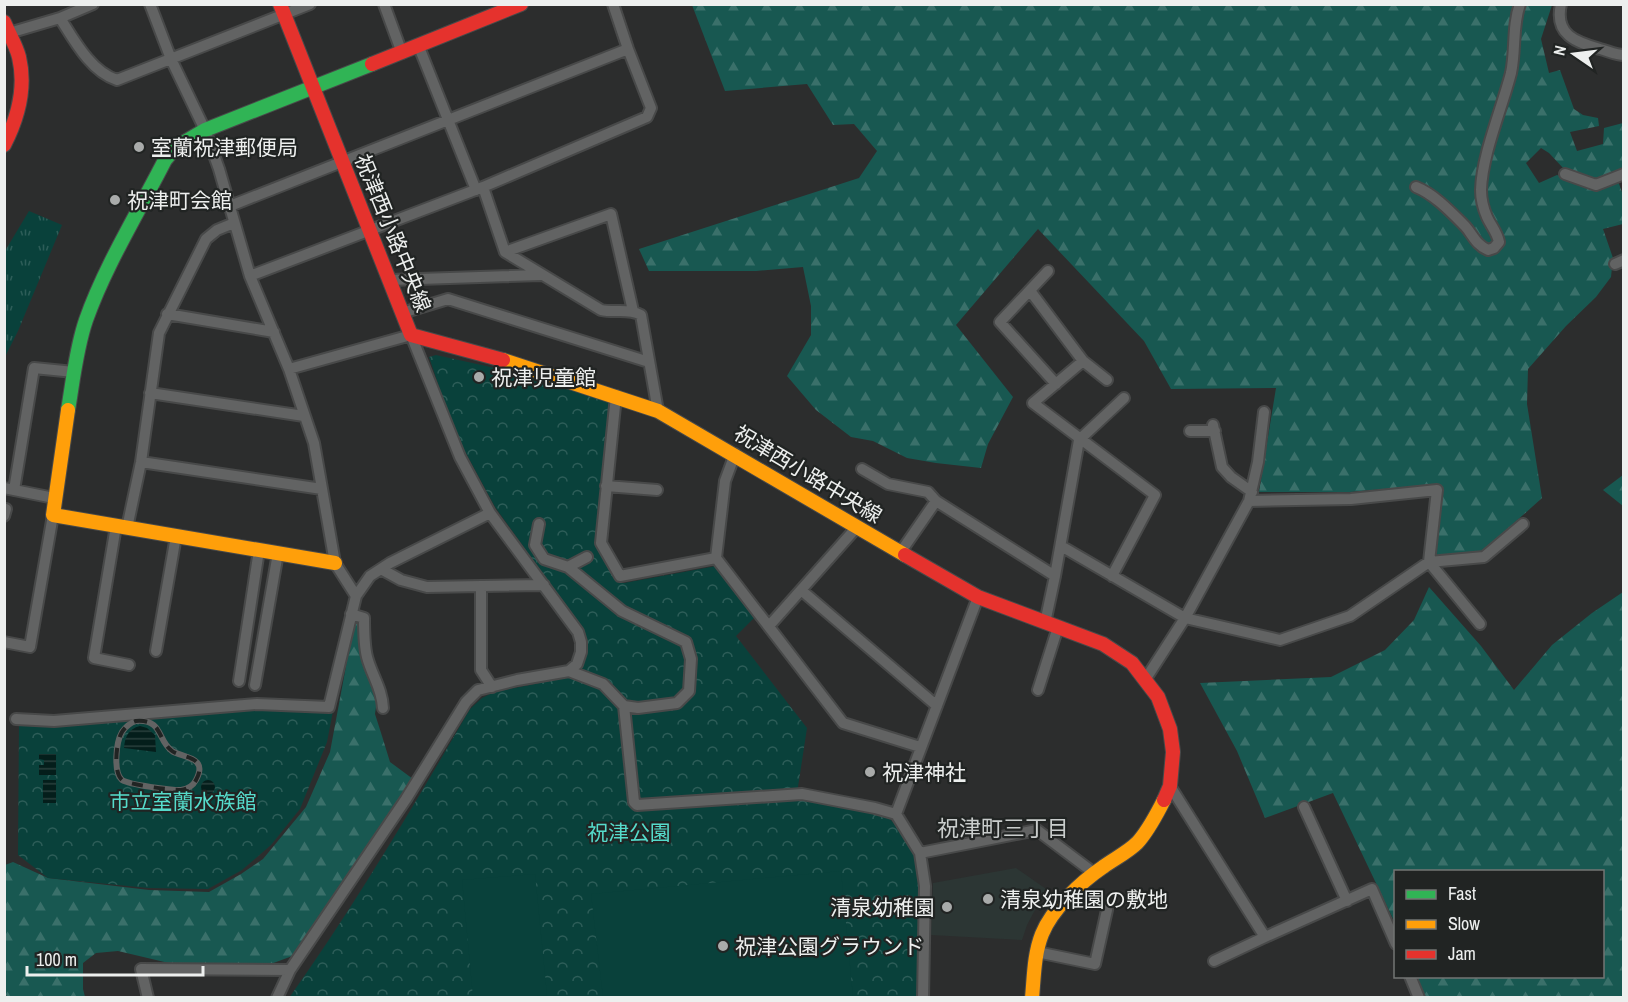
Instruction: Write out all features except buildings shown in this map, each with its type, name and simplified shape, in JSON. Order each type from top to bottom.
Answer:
[{"type":"main road","points":[[335,563],[53,515],[74,372],[85,323],[96,294],[165,160],[176,147],[205,130],[419,47],[521,4]]},
{"type":"main road","name":"祝津西小路中央線","points":[[282,9],[411,335],[514,363],[658,411],[978,597],[1103,644],[1120,654],[1158,697],[1170,729],[1173,752],[1170,786],[1152,824],[1136,844],[1094,873],[1071,893],[1051,919],[1042,933],[1036,952],[1032,998]]},
{"type":"main road","points":[[4,146],[17,115],[22,90],[18,57],[7,28]]},
{"type":"street","points":[[7,28],[60,18],[93,4]]},
{"type":"street","points":[[150,4],[171,59],[205,130],[250,276],[289,369],[314,443],[335,563],[356,596]]},
{"type":"street","points":[[60,18],[75,43],[105,76],[117,80],[171,59],[282,9],[310,4]]},
{"type":"street","points":[[384,4],[402,53]]},
{"type":"street","points":[[250,276],[479,188],[647,117],[651,108],[613,4]]},
{"type":"street","points":[[1416,187],[1427,191],[1466,227],[1480,247],[1488,250],[1494,248],[1499,242],[1498,235],[1487,218],[1481,192],[1483,173],[1511,72],[1515,50],[1515,18],[1520,4]]},
{"type":"street","points":[[1561,4],[1560,21],[1566,33],[1575,42],[1623,59]]},
{"type":"street","points":[[419,47],[505,252],[601,310],[633,311],[641,315],[658,411]]},
{"type":"street","points":[[230,206],[628,49]]},
{"type":"street","points":[[1565,174],[1596,185],[1623,174]]},
{"type":"street","points":[[505,252],[612,214],[633,311]]},
{"type":"street","points":[[129,665],[94,658],[122,527],[141,462],[159,333],[207,239],[217,230],[234,223]]},
{"type":"street","points":[[1048,271],[1000,322],[1056,384]]},
{"type":"street","points":[[389,280],[541,275]]},
{"type":"street","points":[[1030,292],[1083,361],[1107,380]]},
{"type":"street","points":[[402,313],[448,299],[649,362]]},
{"type":"street","points":[[167,314],[274,332]]},
{"type":"street","points":[[289,369],[411,335],[460,457],[490,513],[578,632],[581,652],[577,664],[569,671]]},
{"type":"street","points":[[1083,361],[1033,403],[1079,440],[1155,495],[1112,576]]},
{"type":"street","points":[[54,498],[9,489],[34,368],[74,372]]},
{"type":"street","points":[[150,393],[304,416]]},
{"type":"street","points":[[616,396],[601,543],[620,576],[716,558]]},
{"type":"street","points":[[1038,690],[1051,625],[1055,576],[1079,440],[1124,398]]},
{"type":"street","points":[[1145,680],[1185,618],[1250,496],[1258,462],[1264,412]]},
{"type":"street","points":[[1190,431],[1214,428],[1222,466],[1250,496],[1351,499],[1437,490],[1430,562],[1480,624]]},
{"type":"street","points":[[735,454],[724,481],[716,558],[843,723],[920,747]]},
{"type":"street","points":[[141,462],[322,489]]},
{"type":"street","points":[[862,469],[888,484],[928,492],[936,501],[1055,576]]},
{"type":"street","points":[[606,486],[657,490]]},
{"type":"street","points":[[900,553],[936,501]]},
{"type":"street","points":[[16,719],[54,721],[257,704],[329,707],[356,596],[370,576],[399,558],[490,513]]},
{"type":"street","points":[[4,642],[30,647],[53,515]]},
{"type":"street","points":[[539,524],[535,545],[544,559],[568,567],[622,611],[686,642],[691,659],[689,691],[677,703],[638,708],[624,706]]},
{"type":"street","points":[[1061,546],[1185,618],[1280,640],[1350,616],[1430,562],[1484,557],[1523,524]]},
{"type":"street","points":[[769,626],[856,527]]},
{"type":"street","points":[[156,651],[176,536]]},
{"type":"street","points":[[239,681],[259,550]]},
{"type":"street","points":[[255,685],[278,553]]},
{"type":"street","points":[[568,567],[587,557]]},
{"type":"street","points":[[381,569],[401,580],[427,587],[544,585]]},
{"type":"street","points":[[482,586],[481,670],[492,687]]},
{"type":"street","points":[[801,590],[937,706]]},
{"type":"street","points":[[896,814],[978,597]]},
{"type":"street","points":[[351,614],[364,618],[366,655],[382,691],[383,708]]},
{"type":"street","points":[[277,998],[284,992],[290,970],[406,799],[466,702],[478,690],[517,680],[569,671],[603,684],[624,706],[634,802],[637,805],[802,794],[896,814],[920,853],[925,886],[923,998]]},
{"type":"street","points":[[1170,786],[1265,938]]},
{"type":"street","points":[[1304,807],[1347,901]]},
{"type":"street","points":[[920,853],[1037,830],[1094,873]]},
{"type":"street","points":[[1214,961],[1372,889],[1394,942]]},
{"type":"street","points":[[1036,952],[1095,964],[1107,910]]},
{"type":"street","points":[[148,998],[141,969],[290,970]]},
{"type":"street","points":[[1411,978],[1419,998]]},
{"type":"shaded area","points":[[140,726],[147,728],[155,735],[156,752],[124,748],[128,734]]},
{"type":"shaded area","points":[[39,754],[56,754],[56,775],[39,775],[39,765],[44,765],[44,760],[39,759]]},
{"type":"shaded area","points":[[43,780],[56,780],[56,803],[43,803]]},
{"type":"shaded area","points":[[205,780],[211,780],[215,787],[211,794],[205,794],[201,790],[201,784]]},
{"type":"shaded area","name":"清泉幼稚園の敷地","points":[[1016,868],[1049,891],[1036,908],[1022,940],[931,935],[933,883]]},
{"type":"green space","points":[[692,5],[1552,5],[1541,39],[1549,73],[1560,70],[1574,109],[1583,115],[1598,118],[1599,126],[1570,132],[1577,151],[1603,144],[1604,128],[1623,123],[1623,171],[1598,182],[1564,169],[1541,148],[1526,163],[1539,183],[1557,175],[1595,189],[1618,181],[1623,195],[1623,224],[1603,229],[1613,258],[1611,277],[1596,297],[1566,326],[1528,369],[1527,404],[1542,498],[1483,551],[1435,556],[1440,484],[1350,492],[1259,492],[1276,388],[1171,389],[1144,341],[1038,229],[956,325],[1013,397],[988,444],[981,468],[907,458],[873,441],[851,437],[816,410],[787,376],[811,335],[811,306],[803,267],[756,271],[649,271],[639,249],[859,178],[877,151],[854,124],[833,125],[807,84],[725,91]]},
{"type":"green space","points":[[29,211],[62,225],[5,357],[5,251]]},
{"type":"green space","name":"祝津公園","points":[[436,355],[495,368],[612,402],[599,540],[617,582],[624,583],[716,566],[754,618],[736,636],[807,728],[796,800],[825,803],[879,814],[890,819],[905,836],[915,855],[919,890],[918,997],[289,998],[360,892],[470,709],[482,698],[494,692],[571,677],[580,667],[585,656],[587,645],[585,632],[495,507],[454,431],[429,357]]},
{"type":"green space","points":[[1623,475],[1623,506],[1603,490]]},
{"type":"green space","points":[[1429,587],[1481,646],[1514,690],[1552,645],[1623,592],[1623,997],[1417,997],[1411,978],[1604,978],[1604,870],[1394,870],[1394,921],[1333,793],[1265,818],[1237,751],[1200,683],[1331,677],[1385,650],[1414,620]]},
{"type":"green space","points":[[355,618],[362,619],[379,685],[375,714],[390,762],[413,779],[295,955],[268,965],[173,964],[118,951],[96,953],[83,963],[85,997],[7,997],[5,992],[5,865],[13,862],[48,878],[149,890],[209,892],[263,859],[306,807],[330,752]]},
{"type":"green space","name":"市立室蘭水族館","points":[[259,709],[333,711],[327,742],[300,809],[271,845],[242,870],[208,889],[148,888],[48,878],[18,855],[19,723]]},
{"type":"green space","name":"祝津公園グラウンド","points":[[841,871],[853,997],[603,997],[591,894]]},
{"type":"green space","points":[[535,874],[547,995],[517,998],[473,997],[462,880]]},
{"type":"railway","points":[[136,721],[151,723],[172,751],[197,762],[199,772],[192,786],[176,790],[122,780],[116,764],[118,743],[125,728],[136,721]]},
{"type":"traffic: fast","points":[[68,410],[80,342],[94,300],[112,259],[165,160],[176,147],[205,130],[372,64]]},
{"type":"traffic: slow","points":[[503,360],[658,411],[905,555]]},
{"type":"traffic: slow","points":[[68,410],[53,515],[335,563]]},
{"type":"traffic: slow","points":[[1032,998],[1037,949],[1042,934],[1053,915],[1086,880],[1137,843],[1149,828],[1164,800]]},
{"type":"traffic: jam","points":[[280,4],[411,335],[503,360]]},
{"type":"traffic: jam","points":[[372,64],[521,4]]},
{"type":"traffic: jam","points":[[4,22],[18,53],[22,80],[17,113],[4,145]]},
{"type":"traffic: jam","points":[[905,555],[978,597],[1103,644],[1132,663],[1158,697],[1170,729],[1173,752],[1170,786],[1164,800]]},
{"type":"place","name":"室蘭祝津郵便局","points":[[139,147]]},
{"type":"place","name":"祝津町会館","points":[[115,200]]},
{"type":"place","name":"祝津児童館","points":[[479,377]]},
{"type":"place","name":"祝津神社","points":[[870,772]]},
{"type":"place","name":"清泉幼稚園の敷地","points":[[988,899]]},
{"type":"place","name":"清泉幼稚園","points":[[947,907]]},
{"type":"place","name":"祝津公園グラウンド","points":[[723,946]]},
{"type":"district","name":"祝津町三丁目","points":[[1003,828]]}]
